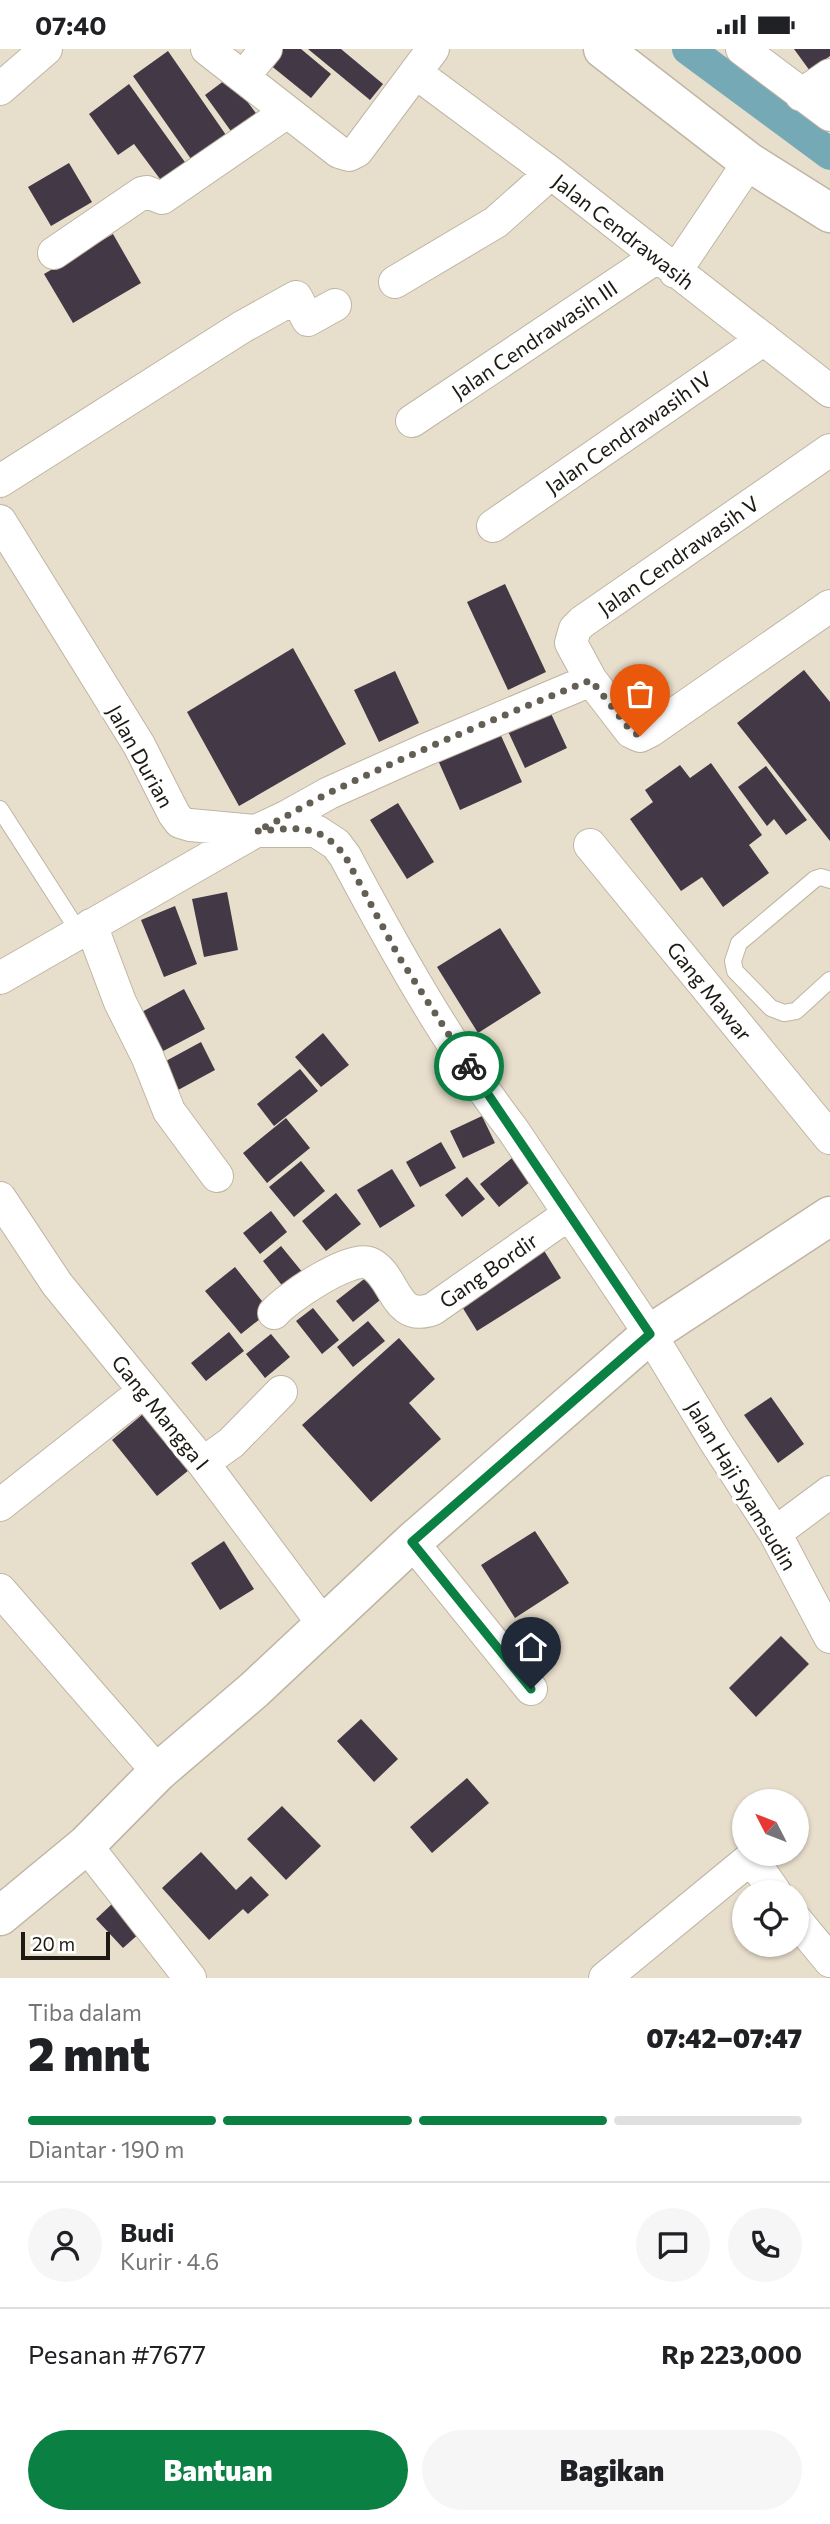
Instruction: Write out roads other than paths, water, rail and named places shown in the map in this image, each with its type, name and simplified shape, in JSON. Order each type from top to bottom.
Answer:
[{"type":"street","points":[[0,89],[46,49]]},
{"type":"street","points":[[207,49],[339,152],[349,155],[356,151],[424,61]]},
{"type":"street","points":[[244,76],[266,49]]},
{"type":"street","points":[[603,49],[749,162],[830,213]]},
{"type":"street","points":[[742,49],[830,115]]},
{"type":"street","name":"Jalan Cendrawasih","points":[[424,61],[551,173],[830,391]]},
{"type":"street","points":[[801,95],[830,75]]},
{"type":"street","points":[[54,253],[142,194],[147,192],[162,198],[287,112]]},
{"type":"street","points":[[666,265],[749,162]]},
{"type":"street","points":[[396,282],[496,222],[551,173]]},
{"type":"street","name":"Jalan Cendrawasih III","points":[[412,421],[666,265]]},
{"type":"street","points":[[0,481],[231,334],[296,297],[308,320],[335,305]]},
{"type":"street","name":"Jalan Cendrawasih IV","points":[[493,526],[764,339]]},
{"type":"street","name":"Jalan Cendrawasih V","points":[[591,680],[571,643],[575,629],[582,622],[830,450]]},
{"type":"street","name":"Jalan Durian","points":[[0,521],[139,745],[180,822],[256,831],[316,831],[336,844],[399,957],[493,1104],[650,1334]]},
{"type":"street","points":[[0,978],[256,831],[389,766],[591,680],[631,731],[640,736],[830,606]]},
{"type":"street","name":"Gang Mawar","points":[[590,845],[830,1137]]},
{"type":"street","points":[[85,928],[148,1058],[169,1111],[217,1176]]},
{"type":"street","name":"Gang Mangga I","points":[[0,1198],[57,1284],[203,1463],[324,1625]]},
{"type":"street","name":"Gang Bordir","points":[[274,1313],[299,1292],[354,1262],[366,1261],[377,1268],[400,1302],[414,1312],[423,1313],[569,1215]]},
{"type":"street","points":[[0,1916],[86,1845],[158,1772],[254,1690],[412,1542],[650,1334],[830,1216]]},
{"type":"street","name":"Jalan Haji Syamsudin","points":[[650,1334],[775,1533],[830,1637]]},
{"type":"street","points":[[0,1505],[144,1391]]},
{"type":"street","points":[[203,1463],[237,1436],[281,1392]]},
{"type":"street","points":[[775,1533],[830,1492]]},
{"type":"street","points":[[412,1542],[531,1689]]},
{"type":"street","points":[[0,1590],[158,1772]]},
{"type":"street","points":[[86,1845],[190,1978]]},
{"type":"street","points":[[604,1978],[751,1858],[767,1880]]},
{"type":"street","points":[[809,1936],[830,1961]]},
{"type":"lane","points":[[0,809],[85,928]]},
{"type":"lane","points":[[830,880],[821,877],[815,879],[751,932],[739,943],[733,961],[735,971],[771,1008],[784,1013],[796,1011],[830,980]]},
{"type":"waterway","points":[[688,49],[830,154]]}]
